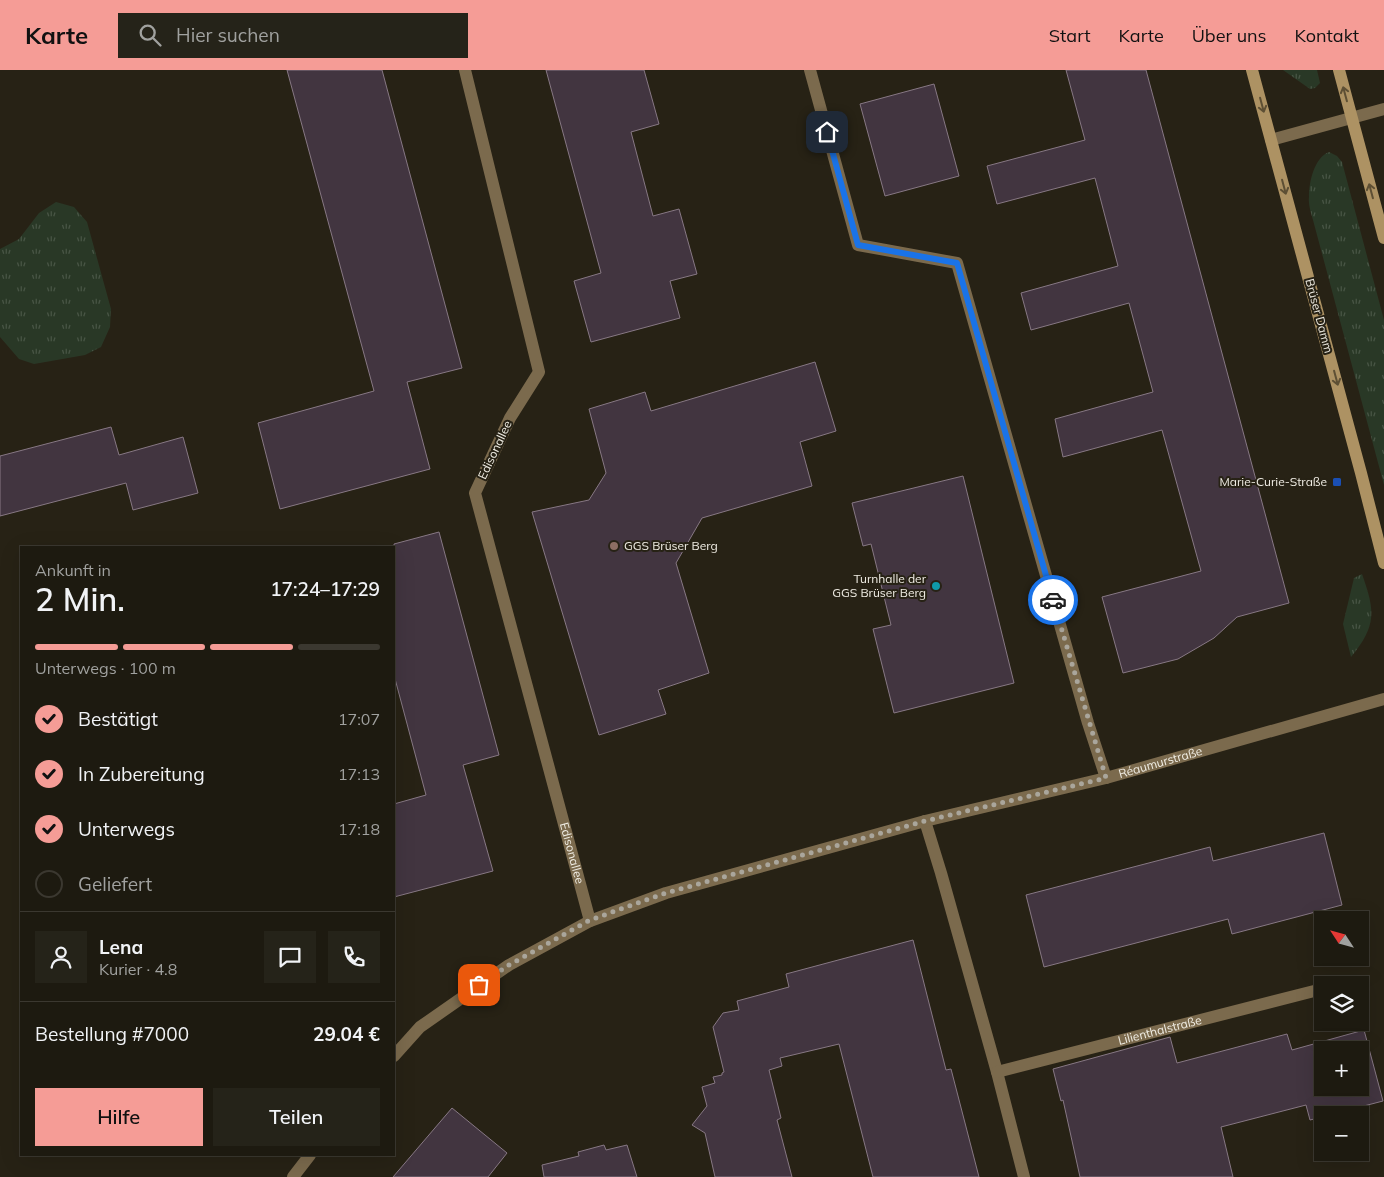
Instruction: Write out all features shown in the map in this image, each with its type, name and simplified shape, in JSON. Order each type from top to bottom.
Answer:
[{"type":"street","name":"Edisonallee","points":[[465,70],[539,372],[510,418],[475,493],[590,920]]},
{"type":"street","points":[[810,70],[858,245],[957,263],[1088,723],[1106,778]]},
{"type":"street","name":"Brüser Damm","points":[[1252,70],[1359,463],[1384,563]]},
{"type":"street","points":[[1339,70],[1384,238]]},
{"type":"street","points":[[1271,140],[1384,109]]},
{"type":"street","name":"Réaumurstraße","points":[[395,1055],[420,1027],[509,965],[590,920],[666,893],[925,821],[1106,778],[1384,699]]},
{"type":"street","points":[[925,821],[997,1072],[1024,1177]]},
{"type":"street","name":"Lilienthalstraße","points":[[997,1072],[1314,991]]},
{"type":"street","points":[[293,1177],[309,1156]]},
{"type":"green space","points":[[1283,70],[1317,70],[1320,83],[1315,88],[1310,89]]},
{"type":"green space","points":[[1329,152],[1337,156],[1342,162],[1384,320],[1384,485],[1309,206],[1310,184],[1313,171],[1320,159]]},
{"type":"green space","points":[[56,202],[74,207],[87,222],[111,309],[110,327],[101,347],[85,355],[34,364],[19,359],[0,337],[0,249],[19,239],[39,213]]},
{"type":"green space","points":[[1362,574],[1369,598],[1371,617],[1366,636],[1351,657],[1343,624],[1354,578]]},
{"type":"building","points":[[287,70],[382,70],[462,368],[407,382],[430,469],[280,509],[258,423],[374,391]]},
{"type":"building","points":[[546,70],[644,70],[659,124],[631,132],[653,216],[679,209],[697,274],[670,281],[680,318],[591,342],[574,281],[601,273]]},
{"type":"building","points":[[1066,70],[1146,70],[1289,603],[1237,617],[1214,638],[1178,659],[1123,673],[1102,597],[1201,571],[1162,430],[1063,457],[1055,419],[1153,392],[1129,303],[1031,330],[1021,293],[1118,266],[1095,178],[997,204],[987,166],[1085,140]]},
{"type":"building","points":[[934,84],[959,176],[885,196],[860,104]]},
{"type":"building","name":"GGS Brüser Berg","points":[[815,362],[836,431],[800,442],[812,486],[702,518],[676,563],[709,673],[658,690],[666,714],[599,735],[532,512],[589,500],[606,473],[589,409],[645,392],[651,411]]},
{"type":"building","points":[[111,427],[119,455],[183,437],[198,493],[133,510],[126,483],[0,516],[0,456]]},
{"type":"building","name":"Turnhalle der GGS Brüser Berg","points":[[963,476],[1014,683],[894,713],[873,629],[891,625],[871,544],[863,546],[852,503]]},
{"type":"building","points":[[439,532],[499,755],[463,765],[493,871],[395,897],[395,804],[426,795],[395,679],[394,544]]},
{"type":"building","points":[[1324,833],[1342,905],[1232,934],[1228,919],[1044,967],[1026,895],[1210,847],[1213,861]]},
{"type":"building","points":[[913,940],[946,1070],[951,1069],[979,1177],[873,1177],[839,1044],[780,1058],[782,1066],[769,1070],[781,1118],[777,1120],[792,1177],[715,1177],[705,1133],[692,1125],[707,1106],[702,1087],[715,1083],[713,1077],[722,1075],[724,1072],[713,1027],[723,1013],[739,1010],[737,1001],[789,987],[786,974]]},
{"type":"building","points":[[1360,1031],[1364,1031],[1367,1041],[1324,1041]]},
{"type":"building","points":[[1287,1034],[1292,1050],[1314,1044],[1314,1096],[1369,1096],[1369,1049],[1383,1101],[1364,1106],[1314,1106],[1314,1119],[1310,1120],[1306,1105],[1221,1127],[1233,1177],[1080,1177],[1063,1100],[1061,1101],[1053,1069],[1170,1037],[1177,1063]]},
{"type":"building","points":[[452,1108],[507,1153],[488,1177],[393,1177]]},
{"type":"building","points":[[604,1145],[606,1150],[627,1145],[637,1177],[544,1177],[542,1165],[579,1156],[578,1152]]},
{"type":"way so far","points":[[479,985],[509,965],[590,920],[666,893],[925,821],[1106,778],[1088,723],[1053,600]]},
{"type":"place","name":"Marie-Curie-Straße","points":[[1337,482]]},
{"type":"place","name":"GGS Brüser Berg","points":[[614,546]]},
{"type":"place","name":"Turnhalle der GGS Brüser Berg","points":[[936,586]]},
{"type":"route","points":[[827,132],[858,245],[957,263],[1053,600]]}]
